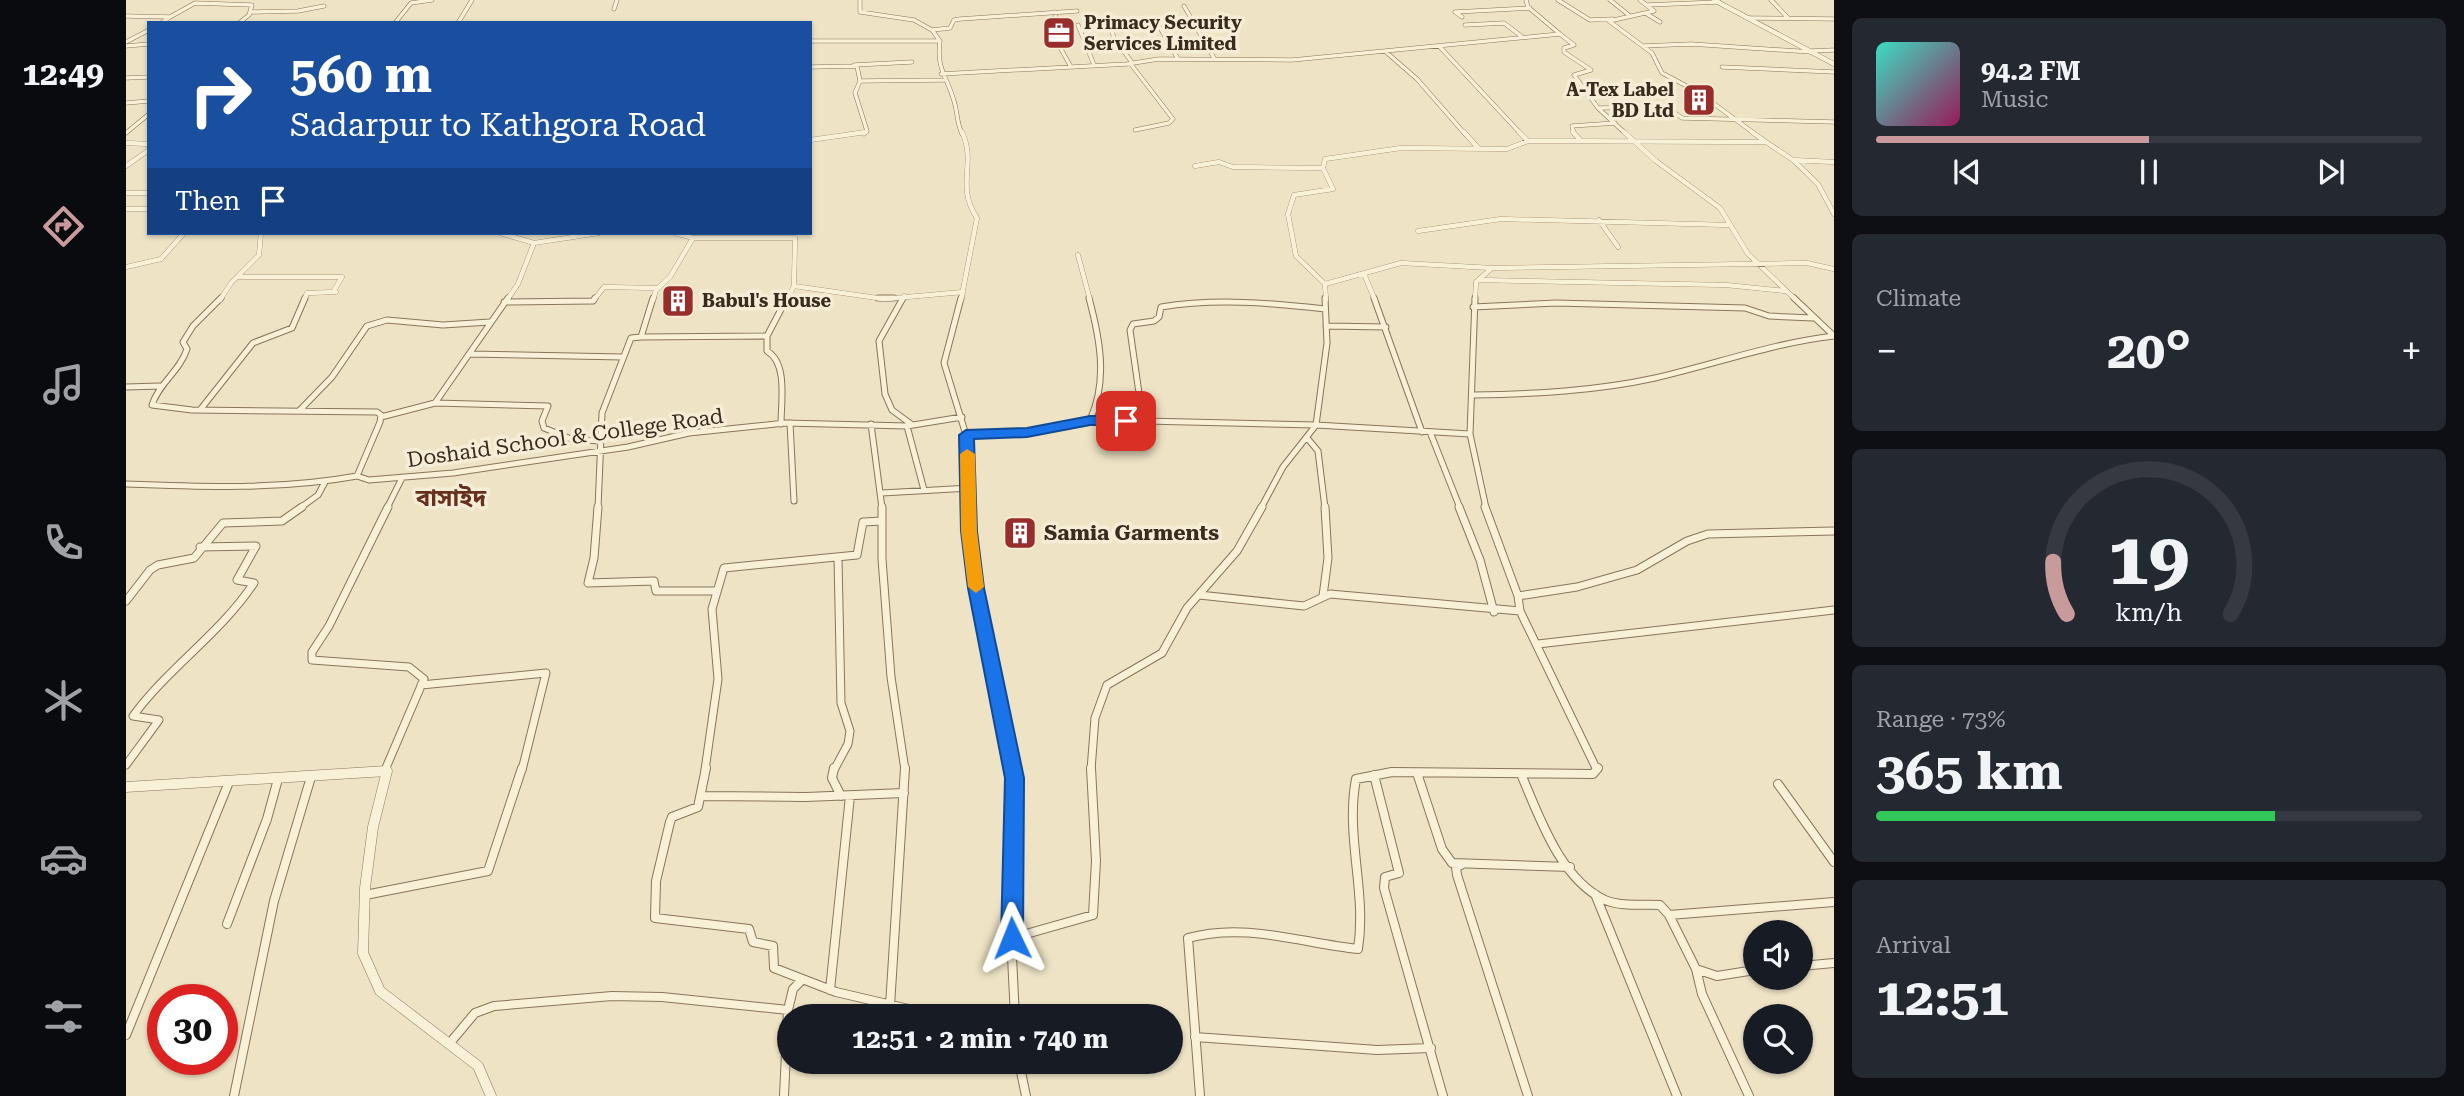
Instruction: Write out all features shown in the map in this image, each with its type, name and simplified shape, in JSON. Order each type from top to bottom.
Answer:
[{"type":"main road","points":[[1716,1],[1834,64]]},
{"type":"street","points":[[241,5],[248,0]]},
{"type":"street","points":[[397,21],[411,3],[432,0]]},
{"type":"street","points":[[459,21],[472,0]]},
{"type":"street","points":[[614,9],[617,0]]},
{"type":"street","points":[[860,0],[860,12],[867,15],[914,20],[932,30],[940,41],[937,61],[941,74],[955,103],[955,118],[968,145],[966,201],[977,218],[963,292],[944,363],[966,435],[970,488],[969,531],[976,588],[1014,778],[1012,938],[1015,1004]]},
{"type":"street","points":[[1473,396],[1529,395],[1654,378],[1790,342],[1834,336],[1739,243],[1720,208],[1667,170],[1598,108],[1574,75],[1591,70],[1564,52],[1564,48],[1574,46],[1530,8],[1525,3],[1526,0]]},
{"type":"street","points":[[1558,0],[1588,20],[1609,20],[1654,11],[1640,0]]},
{"type":"street","points":[[1611,0],[1630,16]]},
{"type":"street","points":[[1772,0],[1790,19]]},
{"type":"street","points":[[1646,5],[1716,1]]},
{"type":"street","points":[[165,21],[195,4],[252,5],[250,12],[241,21]]},
{"type":"street","points":[[250,12],[298,11],[324,6]]},
{"type":"street","points":[[1184,6],[1214,58]]},
{"type":"street","points":[[1462,18],[1455,12],[1530,8]]},
{"type":"street","points":[[932,30],[950,29],[954,20],[960,19],[1077,11]]},
{"type":"street","points":[[1055,12],[1057,28],[1054,37],[1070,65]]},
{"type":"street","points":[[1647,14],[1660,22]]},
{"type":"street","points":[[126,16],[170,18]]},
{"type":"street","points":[[1749,18],[1834,19]]},
{"type":"street","points":[[1609,20],[1652,53],[1662,73],[1699,92],[1793,160],[1818,184],[1834,214]]},
{"type":"street","points":[[1108,22],[1115,40],[1173,119],[1170,123],[1135,130]]},
{"type":"street","points":[[1465,25],[1504,23],[1521,36]]},
{"type":"street","points":[[1078,25],[1094,65]]},
{"type":"street","points":[[1160,26],[1178,59]]},
{"type":"street","points":[[126,44],[147,31]]},
{"type":"street","points":[[941,74],[1178,59],[1260,61],[1386,52],[1560,34]]},
{"type":"street","points":[[812,41],[940,41]]},
{"type":"street","points":[[126,44],[147,44]]},
{"type":"street","points":[[1642,46],[1698,45],[1834,50]]},
{"type":"street","points":[[1439,46],[1528,141]]},
{"type":"street","points":[[1386,52],[1417,79],[1479,149]]},
{"type":"street","points":[[812,67],[912,62]]},
{"type":"street","points":[[812,140],[864,134],[867,131],[855,93],[860,82],[859,68],[855,65]]},
{"type":"street","points":[[1721,67],[1834,72]]},
{"type":"street","points":[[126,78],[147,77]]},
{"type":"street","points":[[860,82],[944,80]]},
{"type":"street","points":[[126,103],[147,101]]},
{"type":"street","points":[[1598,108],[1666,107],[1682,118],[1733,117],[1834,122]]},
{"type":"street","points":[[126,133],[147,120]]},
{"type":"street","points":[[1580,140],[1572,131],[1572,125],[1615,123]]},
{"type":"street","points":[[1012,938],[1093,915],[1096,885],[1093,743],[1096,710],[1109,681],[1154,660],[1164,652],[1191,603],[1236,552],[1284,465],[1308,439],[1316,425],[1327,343],[1325,284],[1296,256],[1288,214],[1294,195],[1333,189],[1323,168],[1325,159],[1383,150],[1514,148],[1528,141],[1766,142]]},
{"type":"street","points":[[126,143],[147,144]]},
{"type":"street","points":[[126,166],[147,152]]},
{"type":"street","points":[[126,157],[141,156]]},
{"type":"street","points":[[1793,160],[1834,162]]},
{"type":"street","points":[[1195,166],[1219,162],[1233,167],[1323,168]]},
{"type":"street","points":[[126,193],[147,192]]},
{"type":"street","points":[[126,209],[147,209]]},
{"type":"street","points":[[1418,231],[1501,219],[1730,225]]},
{"type":"street","points":[[1599,220],[1618,247]]},
{"type":"street","points":[[126,267],[161,259],[182,235]]},
{"type":"street","points":[[262,235],[264,245],[253,265],[237,276],[217,303],[186,334],[183,342],[187,349],[179,369],[160,386],[152,405],[200,410],[372,411],[381,417],[435,403],[548,405],[542,421],[544,428],[570,439],[600,441]]},
{"type":"street","points":[[507,235],[534,243],[586,235]]},
{"type":"street","points":[[682,235],[693,238],[795,238],[794,286],[767,336],[767,351],[776,356],[780,365],[781,424]]},
{"type":"street","points":[[641,337],[657,288],[670,277],[693,238]]},
{"type":"street","points":[[435,403],[518,284],[534,243]]},
{"type":"street","points":[[1078,255],[1095,320],[1102,369],[1099,400],[1090,420]]},
{"type":"street","points":[[1325,284],[1401,263],[1492,268],[1813,263],[1834,269]]},
{"type":"street","points":[[1200,1096],[1188,938],[1206,930],[1246,932],[1358,949],[1363,928],[1349,830],[1351,796],[1356,779],[1374,775],[1417,773],[1593,774],[1598,768],[1520,611],[1518,596],[1485,506],[1470,434],[1473,396],[1473,307],[1478,280],[1492,268]]},
{"type":"street","points":[[1364,274],[1480,560],[1493,612]]},
{"type":"street","points":[[200,410],[253,343],[292,328],[306,294],[335,292],[342,277],[276,279],[237,276]]},
{"type":"street","points":[[1478,280],[1726,285],[1787,291]]},
{"type":"street","points":[[794,286],[884,299],[963,292]]},
{"type":"street","points":[[504,302],[593,300],[604,287],[657,288]]},
{"type":"street","points":[[904,296],[879,341],[885,394],[892,410],[910,425],[924,490]]},
{"type":"street","points":[[1143,421],[1130,330],[1133,324],[1154,321],[1159,317],[1161,307],[1175,304],[1257,302],[1325,309]]},
{"type":"street","points":[[1473,307],[1556,303],[1745,308],[1769,316],[1813,318]]},
{"type":"street","points":[[299,411],[332,377],[367,326],[387,320],[443,325],[490,322]]},
{"type":"street","points":[[1326,326],[1386,327]]},
{"type":"street","points":[[715,591],[656,591],[654,581],[590,585],[600,489],[602,413],[631,338],[767,336]]},
{"type":"street","points":[[470,354],[623,357]]},
{"type":"street","points":[[126,387],[160,386]]},
{"type":"street","points":[[357,476],[381,417]]},
{"type":"street","name":"Doshaid School & College Road","points":[[126,484],[224,488],[325,482],[357,476],[369,480],[402,478],[533,462],[689,433],[790,423],[910,425],[962,417]]},
{"type":"street","points":[[966,435],[1027,433],[1090,420],[1316,425],[1470,434]]},
{"type":"street","points":[[790,423],[794,500]]},
{"type":"street","points":[[870,424],[882,493],[891,677],[902,742],[905,793],[890,1004]]},
{"type":"street","points":[[1308,439],[1318,450],[1322,468],[1328,558],[1322,596]]},
{"type":"street","points":[[402,478],[329,626],[312,652],[312,660],[409,667],[424,679],[385,770],[387,772],[373,827],[365,895],[363,953],[380,991],[478,1066],[491,1096]]},
{"type":"street","points":[[126,601],[150,570],[158,565],[187,562],[194,558],[200,547],[223,523],[282,521],[318,495],[325,482]]},
{"type":"street","points":[[882,493],[970,488]]},
{"type":"street","points":[[882,521],[863,522],[857,555],[802,558],[787,563],[724,568],[715,591],[712,609],[718,679],[701,796],[698,807],[672,817],[670,822],[656,881],[654,918],[749,929],[752,942],[773,946],[774,968],[802,981],[882,1004]]},
{"type":"street","points":[[1518,596],[1577,587],[1637,570],[1676,546],[1708,534],[1834,531]]},
{"type":"street","points":[[126,765],[159,720],[151,716],[133,716],[137,710],[160,681],[228,619],[253,585],[253,582],[237,580],[257,545],[200,547]]},
{"type":"street","points":[[838,558],[841,703],[848,720],[850,736],[833,766],[834,785],[846,796]]},
{"type":"street","points":[[1199,595],[1285,606],[1304,606],[1322,596],[1493,612],[1520,611]]},
{"type":"street","points":[[1538,644],[1617,638],[1696,624],[1834,610]]},
{"type":"street","points":[[365,895],[488,871],[525,759],[546,673],[421,685]]},
{"type":"street","points":[[128,789],[385,770]]},
{"type":"street","points":[[1417,773],[1447,860],[1461,865],[1570,867]]},
{"type":"street","points":[[1521,774],[1551,838],[1570,867],[1595,894],[1607,901],[1660,905],[1669,915],[1696,969],[1702,994],[1749,1096]]},
{"type":"street","points":[[1374,775],[1399,873],[1385,877],[1384,888],[1443,1096]]},
{"type":"street","points":[[234,1096],[274,901],[311,777]]},
{"type":"street","points":[[227,924],[267,819],[278,779]]},
{"type":"street","points":[[126,1035],[229,782]]},
{"type":"street","points":[[1778,783],[1834,863]]},
{"type":"street","points":[[701,796],[846,796],[905,793]]},
{"type":"street","points":[[830,990],[846,796]]},
{"type":"street","points":[[1461,865],[1456,867],[1457,874],[1528,1096]]},
{"type":"street","points":[[1595,894],[1677,1096]]},
{"type":"street","points":[[1669,915],[1834,902]]},
{"type":"street","points":[[1813,965],[1834,963]]},
{"type":"street","points":[[1696,969],[1717,975],[1743,972]]},
{"type":"street","points":[[789,1004],[793,989],[802,981]]},
{"type":"street","points":[[449,1044],[475,1013],[494,1006],[612,996],[662,997],[777,1009]]},
{"type":"street","points":[[1195,1037],[1377,1050],[1431,1048]]},
{"type":"street","points":[[784,1096],[785,1074]]},
{"type":"street","points":[[1021,1074],[1026,1096]]},
{"type":"slow traffic","points":[[967,454],[970,488],[969,531],[976,587]]},
{"type":"place","name":"Primacy Security Services Limited","points":[[1059,33]]},
{"type":"place","name":"A-Tex Label BD Ltd","points":[[1699,100]]},
{"type":"place","name":"Babul's House","points":[[678,301]]},
{"type":"place","name":"Samia Garments","points":[[1020,533]]},
{"type":"district","name":"বাসাইদ","points":[[451,498]]},
{"type":"route","points":[[1012,938],[1010,917],[1014,778],[1004,713],[976,588],[969,531],[970,488],[966,435],[1027,433],[1090,420],[1126,421]]}]
